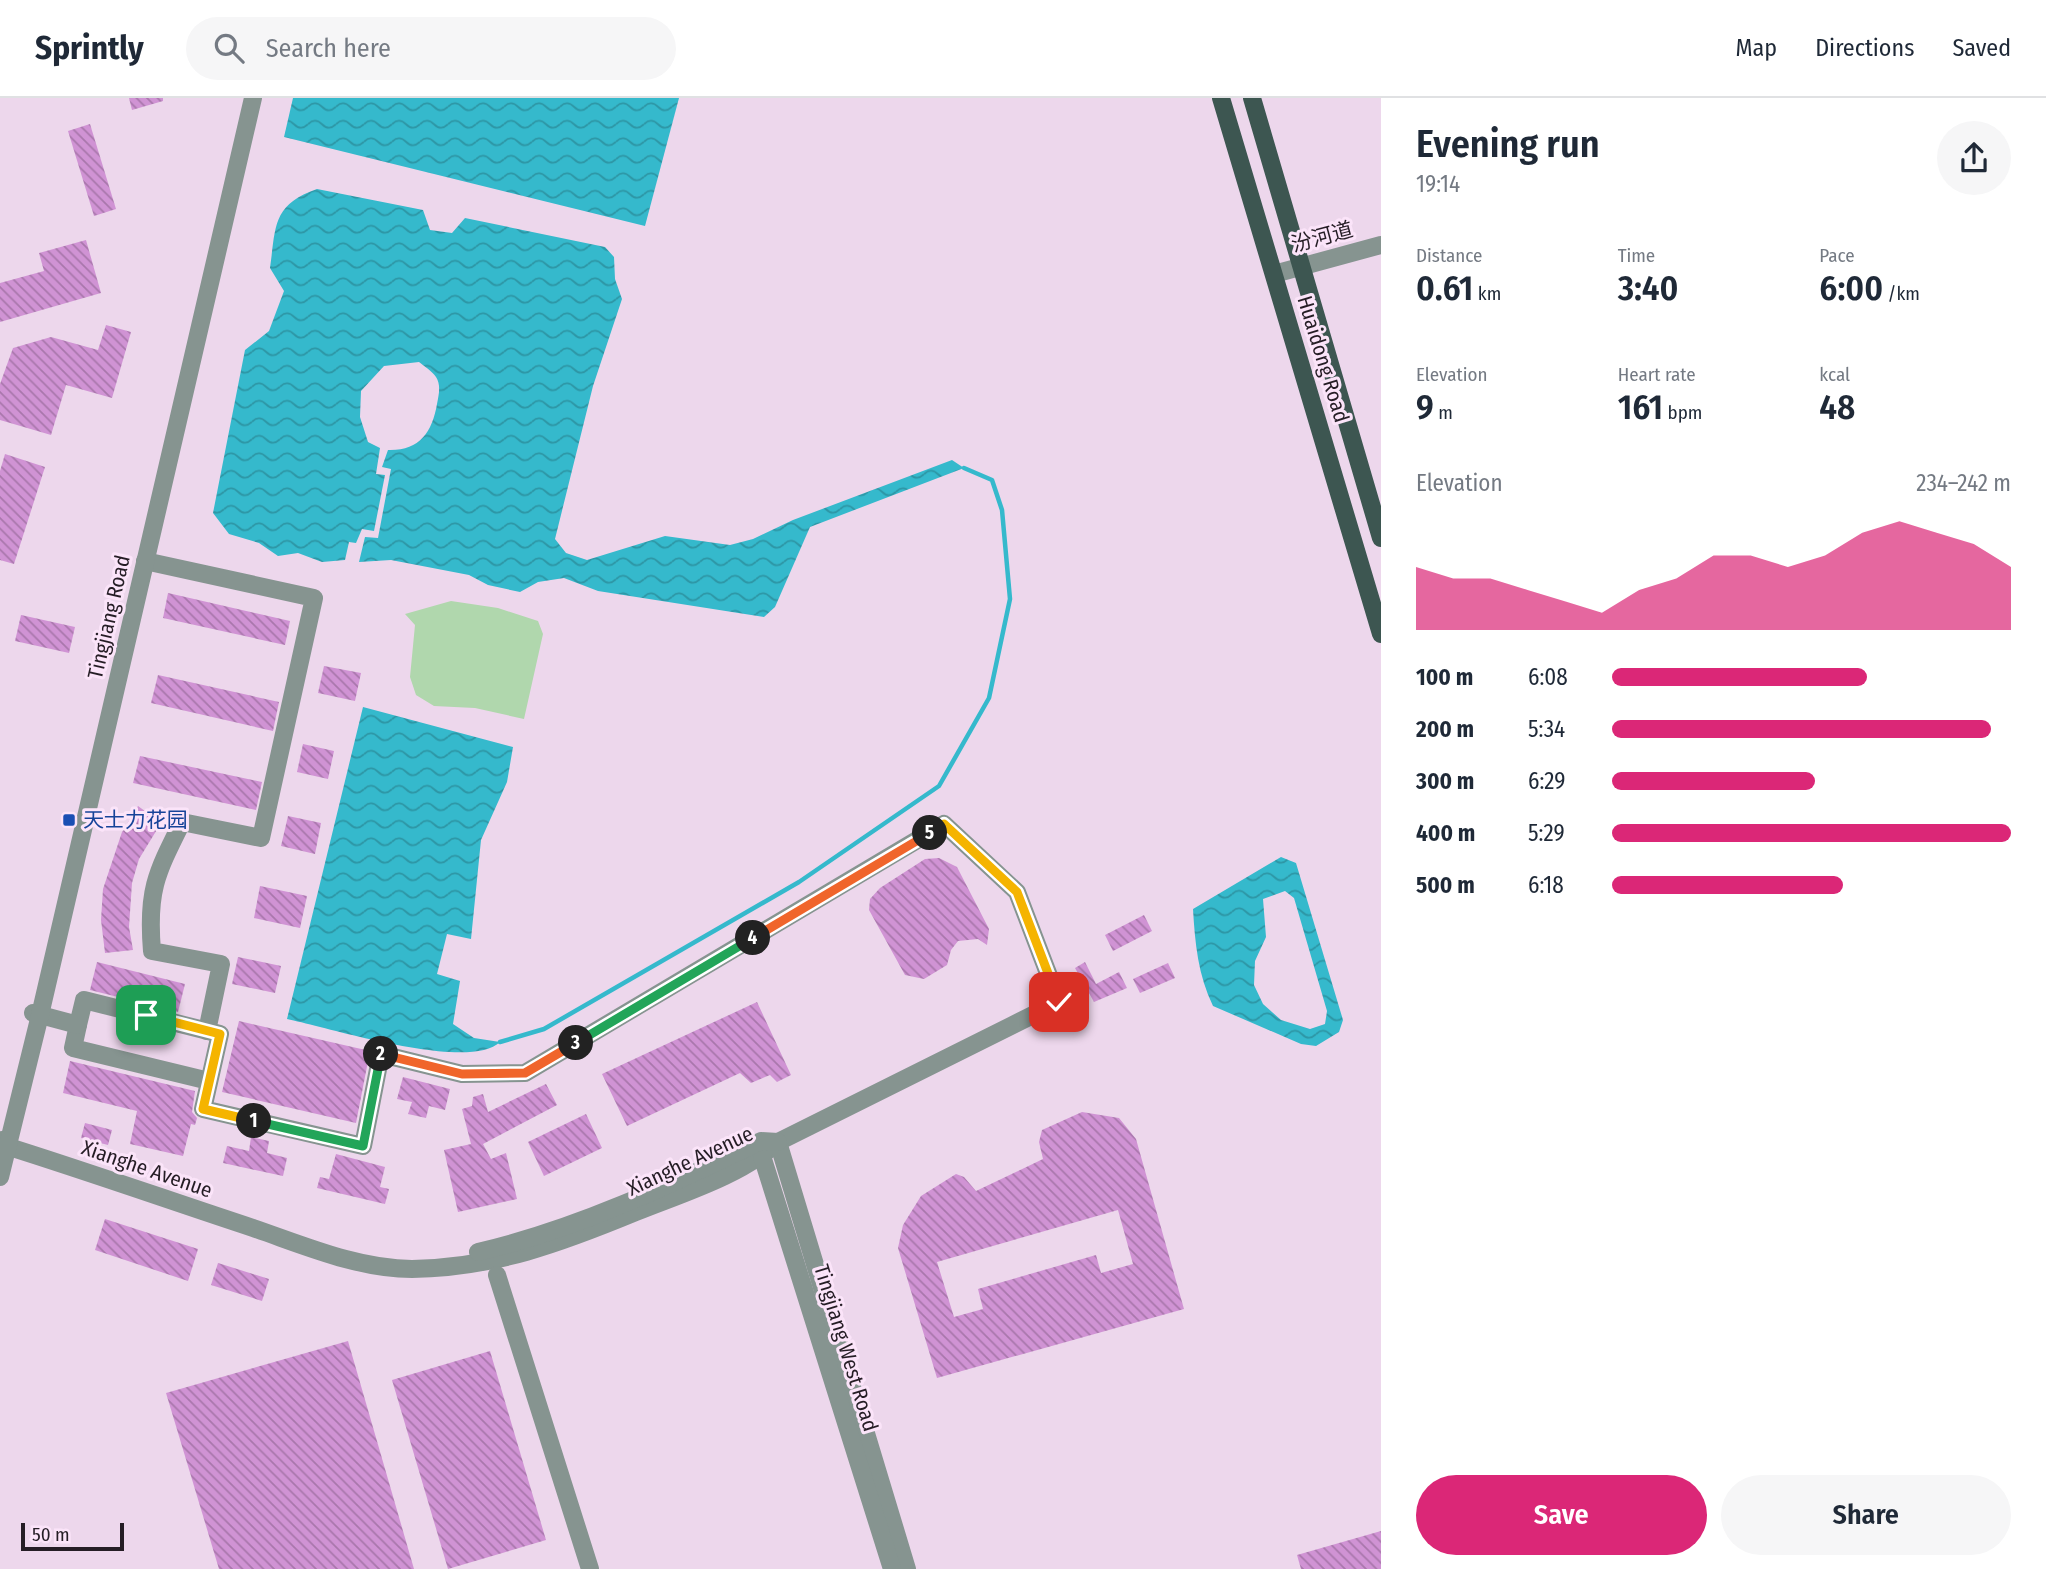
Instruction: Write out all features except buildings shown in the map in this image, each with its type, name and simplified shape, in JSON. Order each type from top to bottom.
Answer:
[{"type":"main road","name":"Huaidong Road","points":[[1221,98],[1381,634]]},
{"type":"main road","name":"Huaidong Road","points":[[1252,98],[1381,538]]},
{"type":"street","name":"Tingjiang Road","points":[[36,1014],[241,98]]},
{"type":"street","name":"Tingjiang Road","points":[[0,1177],[5,1141],[253,98]]},
{"type":"street","name":"汾河道","points":[[1274,274],[1381,245]]},
{"type":"street","points":[[145,561],[313,598],[261,838],[182,822],[158,871],[149,910],[152,951],[221,964],[208,1031]]},
{"type":"street","name":"Xianghe Avenue","points":[[5,1141],[345,1258],[409,1269],[466,1265],[518,1256],[641,1210],[1059,1002],[1017,892],[944,824],[525,1073],[462,1074],[381,1054],[363,1146],[203,1109],[209,1081]]},
{"type":"street","points":[[84,1000],[208,1031],[220,1034],[209,1081],[73,1048],[84,1000]]},
{"type":"street","points":[[36,1014],[78,1025]]},
{"type":"street","name":"Tingjiang West Road","points":[[767,1146],[892,1569]]},
{"type":"street","name":"Tingjiang West Road","points":[[767,1146],[908,1569]]},
{"type":"street","points":[[497,1275],[590,1569]]},
{"type":"green space","points":[[451,601],[498,608],[538,621],[543,634],[524,719],[475,708],[434,706],[416,695],[410,677],[415,625],[405,614]]},
{"type":"water","points":[[293,98],[679,98],[645,226],[284,137]]},
{"type":"water","points":[[317,189],[423,210],[430,230],[452,233],[465,218],[605,247],[614,257],[615,279],[622,299],[593,386],[555,539],[566,553],[587,560],[665,536],[730,545],[753,539],[793,520],[952,460],[964,468],[810,527],[775,607],[764,617],[598,591],[564,578],[538,582],[520,592],[488,585],[469,575],[391,560],[359,562],[365,537],[378,538],[391,469],[382,467],[388,450],[408,447],[422,438],[432,424],[439,393],[436,377],[419,362],[384,366],[361,391],[360,417],[368,442],[380,448],[376,474],[385,475],[374,531],[362,529],[356,543],[349,542],[345,560],[322,562],[298,553],[278,556],[259,543],[229,534],[213,513],[245,350],[269,331],[284,291],[270,268],[279,219],[292,202]]},
{"type":"water","points":[[363,707],[513,747],[507,782],[481,840],[471,939],[447,934],[437,974],[460,981],[453,1024],[474,1038],[500,1042],[484,1050],[460,1052],[398,1045],[287,1019]]},
{"type":"water","points":[[1281,857],[1296,863],[1343,1020],[1339,1032],[1316,1046],[1301,1044],[1213,1006],[1198,959],[1193,909]],"holes":[[[1285,891],[1294,898],[1327,1011],[1325,1024],[1310,1029],[1281,1020],[1263,1004],[1254,985],[1255,961],[1266,937],[1263,899]]]},
{"type":"waterway","points":[[500,1042],[544,1029],[799,882],[939,786],[989,698],[1010,599],[1002,510],[992,480],[964,468]]},
{"type":"place","name":"天士力花园","points":[[69,820]]},
{"type":"route","points":[[146,1015],[220,1034],[203,1109],[363,1146],[381,1054],[462,1074],[525,1073],[944,824],[1017,892],[1059,1002]]}]
